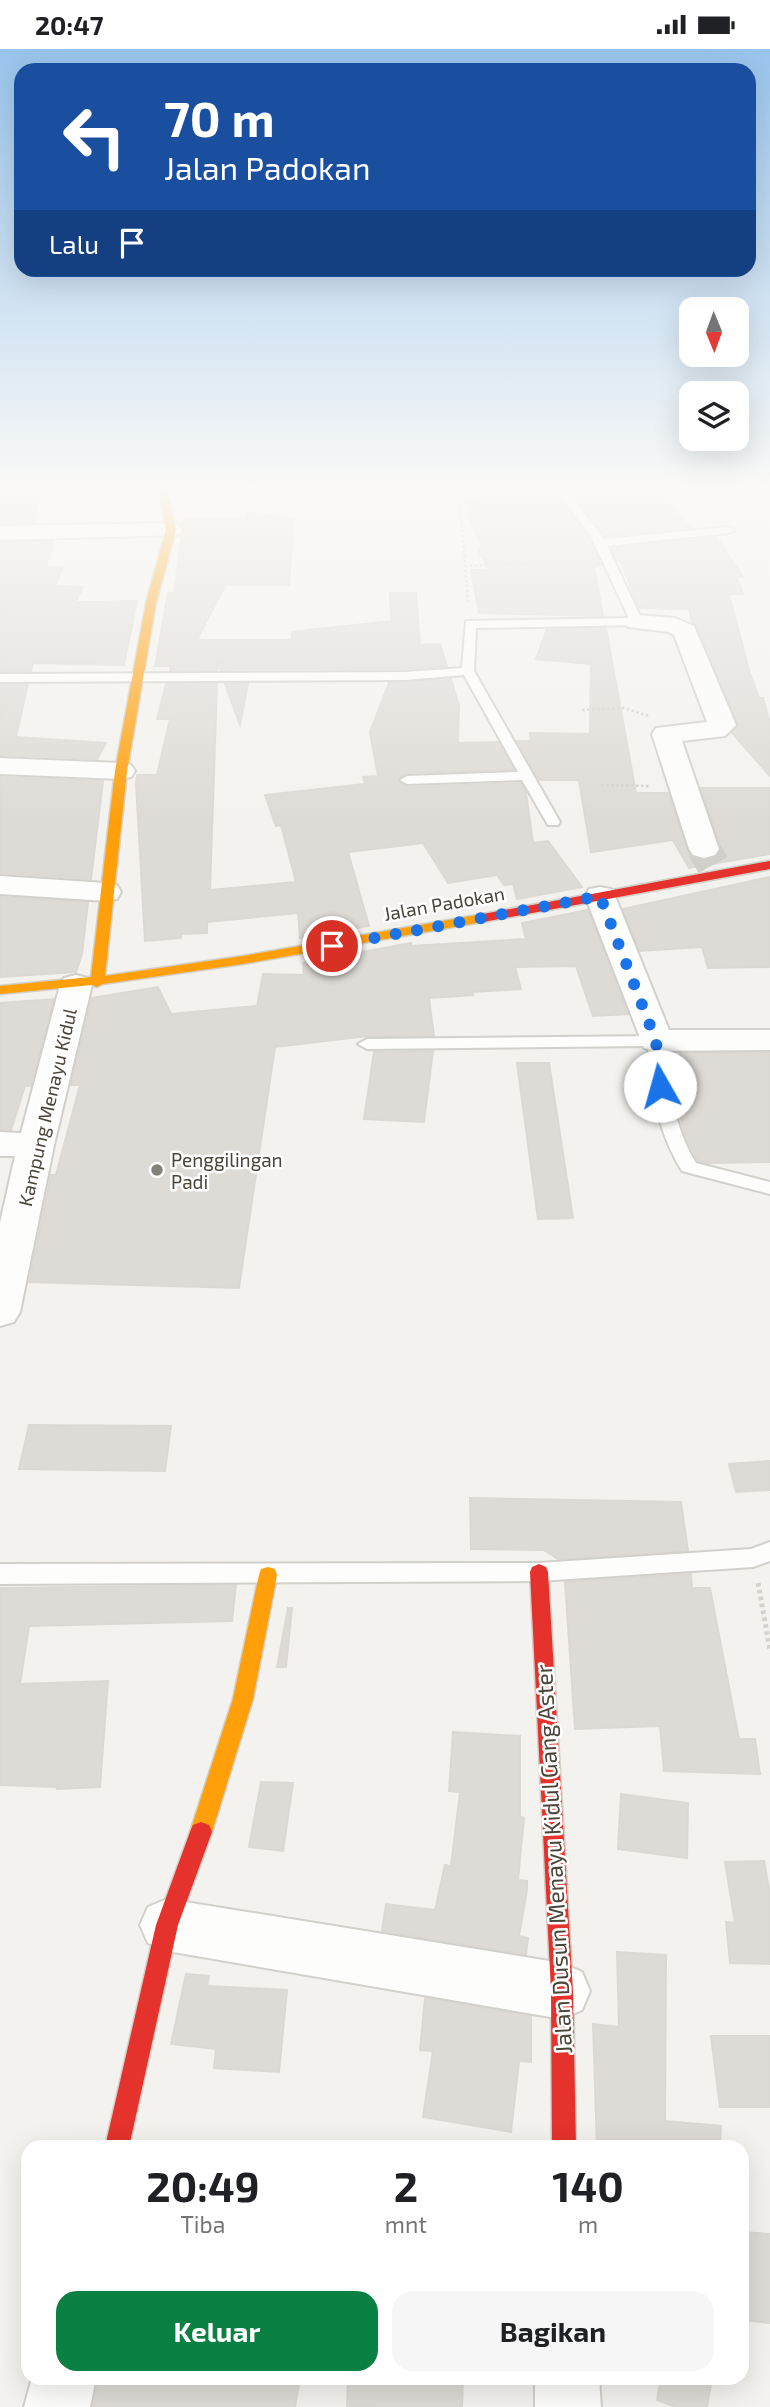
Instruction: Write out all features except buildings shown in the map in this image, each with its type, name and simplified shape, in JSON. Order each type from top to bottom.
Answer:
[{"type":"street","points":[[86,984],[106,892],[121,771],[140,675],[151,600]]},
{"type":"street","points":[[637,622],[675,625],[685,631],[722,725],[715,730],[666,734],[711,863]]},
{"type":"street","points":[[0,766],[121,771]]},
{"type":"street","name":"Jalan Padokan","points":[[0,990],[86,984],[224,965],[600,896],[711,863],[770,865]]},
{"type":"street","points":[[0,885],[106,892]]},
{"type":"street","points":[[600,896],[656,1041],[770,1040]]},
{"type":"street","name":"Kampung Menayu Kidul","points":[[0,1312],[11,1209],[36,1145],[86,984]]},
{"type":"street","points":[[0,1144],[36,1145]]},
{"type":"street","name":"Jalan Dusun Menayu Kidul Gang Aster","points":[[539,1572],[562,1991],[564,2140]]},
{"type":"street","points":[[119,2140],[167,1925],[206,1818],[243,1699],[268,1575]]},
{"type":"street","points":[[167,1925],[562,1991]]},
{"type":"street","points":[[57,2407],[62,2385]]},
{"type":"street","points":[[567,2385],[568,2407]]},
{"type":"lane","points":[[552,822],[468,671],[470,624],[637,622],[628,600]]},
{"type":"lane","points":[[0,678],[405,675],[468,671]]},
{"type":"lane","points":[[407,780],[525,776]]},
{"type":"lane","points":[[367,1044],[656,1041],[657,1070],[664,1101],[689,1167],[770,1188]]},
{"type":"lane","points":[[0,1574],[539,1572],[762,1554]]},
{"type":"path","points":[[468,600],[470,624]]},
{"type":"path","points":[[582,710],[624,708],[643,712],[654,719],[666,734]]},
{"type":"path","points":[[601,785],[684,786]]},
{"type":"path","points":[[762,1554],[770,1650]]},
{"type":"tunnel","points":[[704,849],[713,865]]},
{"type":"traffic: slow","points":[[97,983],[121,771],[152,600]]},
{"type":"traffic: slow","points":[[0,990],[182,970],[483,918]]},
{"type":"traffic: slow","points":[[201,1832],[243,1699],[268,1575]]},
{"type":"traffic: jam","points":[[483,918],[770,865]]},
{"type":"traffic: jam","points":[[539,1572],[562,1991],[564,2140]]},
{"type":"traffic: jam","points":[[119,2140],[167,1925],[201,1832]]},
{"type":"place","name":"Penggilingan Padi","points":[[157,1170]]},
{"type":"route","points":[[332,946],[600,896],[656,1041],[660,1086]]}]
